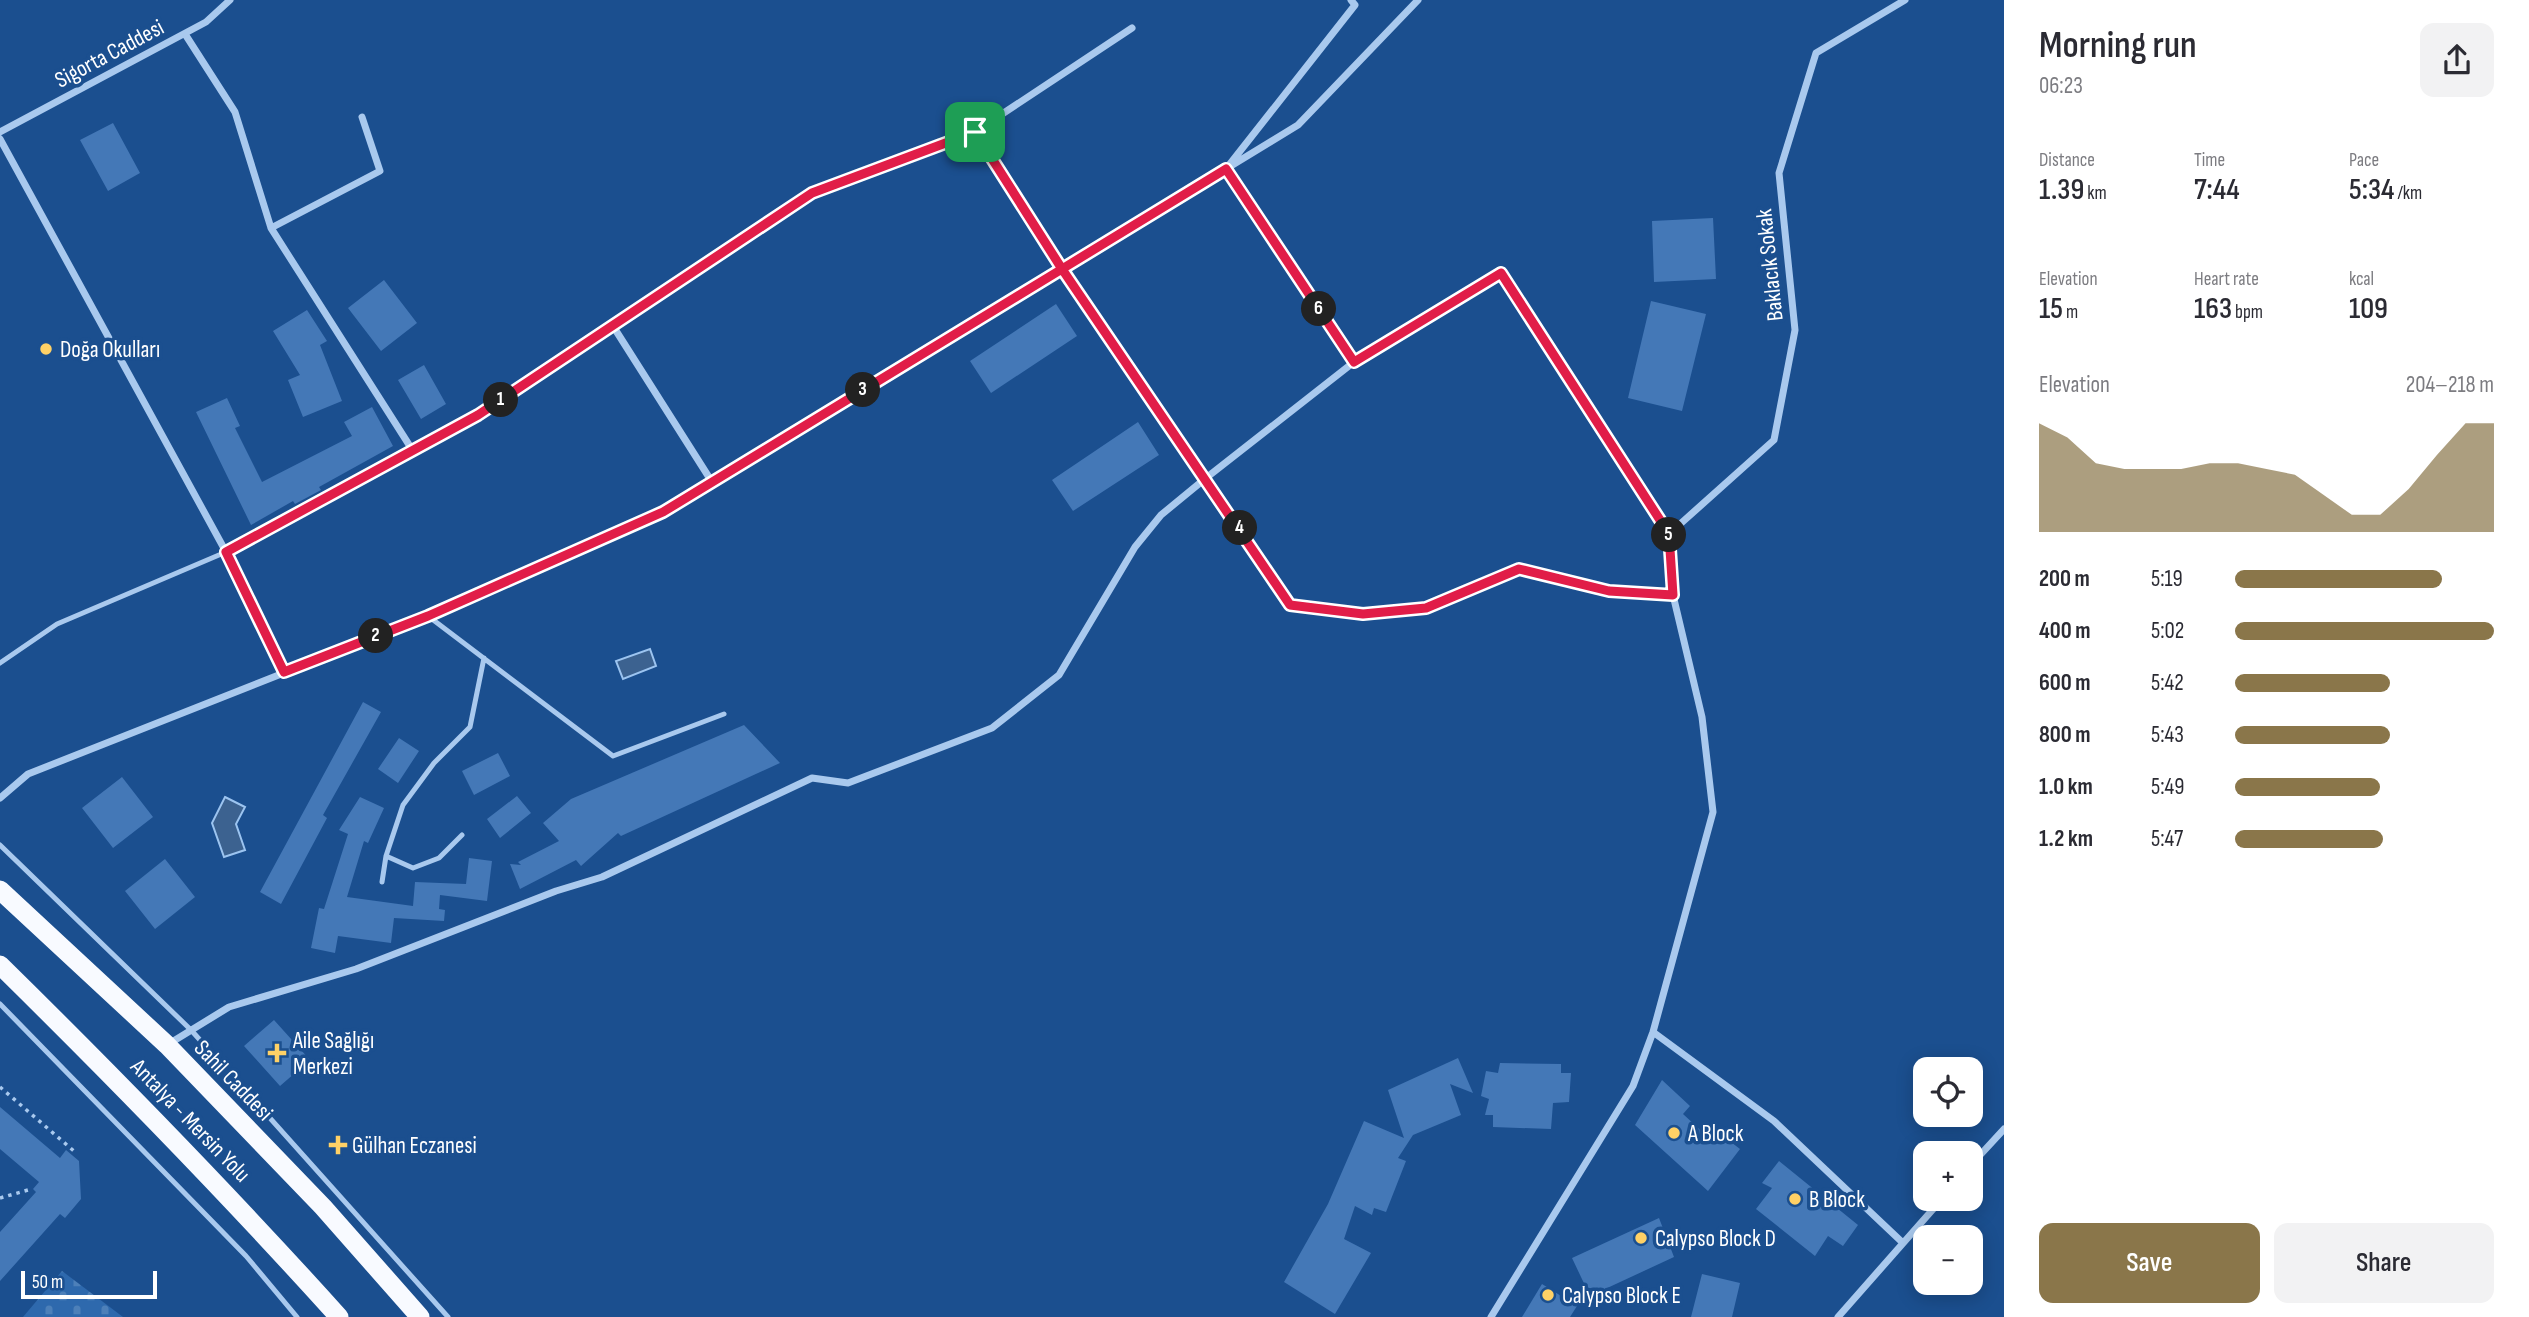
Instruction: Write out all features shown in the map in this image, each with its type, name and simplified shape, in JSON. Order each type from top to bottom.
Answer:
[{"type":"highway","name":"Sahil Caddesi","points":[[0,890],[167,1045],[323,1207],[420,1317]]},
{"type":"highway","name":"Antalya - Mersin Yolu","points":[[0,965],[149,1110],[338,1317]]},
{"type":"street","name":"Sigorta Caddesi","points":[[0,132],[206,22],[230,0]]},
{"type":"street","points":[[1226,169],[1355,5],[1351,0]]},
{"type":"street","points":[[0,798],[28,774],[428,616],[663,512],[1298,125],[1418,0]]},
{"type":"street","name":"Baklacık Sokak","points":[[1669,534],[1774,440],[1795,330],[1779,173],[1816,53],[1905,0]]},
{"type":"street","points":[[226,552],[478,415],[812,193],[975,132],[1132,29]]},
{"type":"street","points":[[185,34],[235,111],[271,228],[413,451]]},
{"type":"street","points":[[271,228],[380,171],[362,117]]},
{"type":"street","points":[[975,132],[1062,269],[1290,605],[1363,614],[1426,608],[1519,569],[1609,591],[1673,595]]},
{"type":"street","points":[[0,139],[226,552],[284,672]]},
{"type":"street","points":[[1226,169],[1354,362]]},
{"type":"street","points":[[167,1045],[229,1007],[356,969],[556,891],[602,877],[812,778],[848,783],[992,728],[1059,676],[1135,547],[1161,515],[1354,362],[1501,273],[1669,534],[1673,595],[1702,717],[1713,812],[1653,1032],[1633,1086],[1491,1317]]},
{"type":"street","points":[[613,326],[712,482]]},
{"type":"street","points":[[1653,1032],[1774,1121],[1903,1243]]},
{"type":"street","points":[[1983,1152],[2004,1129]]},
{"type":"street","points":[[1838,1317],[1931,1211]]},
{"type":"lane","points":[[0,663],[57,624],[226,552]]},
{"type":"lane","points":[[428,616],[614,756],[724,714]]},
{"type":"lane","points":[[382,882],[386,856],[403,805],[435,763],[470,727],[484,658]]},
{"type":"lane","points":[[386,856],[413,868],[439,858],[462,835]]},
{"type":"lane","points":[[0,845],[191,1030],[448,1317]]},
{"type":"lane","points":[[0,1004],[246,1256],[297,1317]]},
{"type":"path","points":[[0,1087],[75,1152]]},
{"type":"path","points":[[0,1198],[28,1190]]},
{"type":"green space","points":[[62,1271],[123,1317],[23,1317]]},
{"type":"shaded area","points":[[650,649],[656,666],[623,679],[616,661]]},
{"type":"shaded area","points":[[225,797],[245,807],[236,824],[245,850],[224,857],[212,823]]},
{"type":"building","points":[[113,123],[140,173],[108,191],[80,140]]},
{"type":"building","points":[[1713,218],[1716,279],[1654,282],[1652,221]]},
{"type":"building","points":[[384,280],[417,323],[381,351],[348,308]]},
{"type":"building","points":[[1651,301],[1706,314],[1682,411],[1628,398]]},
{"type":"building","points":[[1056,304],[1077,336],[991,393],[970,361]]},
{"type":"building","points":[[307,310],[327,341],[320,345],[342,401],[303,417],[288,380],[300,375],[273,331]]},
{"type":"building","points":[[424,365],[446,404],[421,419],[398,380]]},
{"type":"building","points":[[227,398],[240,426],[235,428],[262,482],[352,436],[344,422],[372,407],[393,446],[319,487],[321,490],[295,504],[293,501],[251,525],[196,412]]},
{"type":"building","points":[[1138,422],[1159,455],[1073,511],[1052,480]]},
{"type":"building","points":[[363,702],[381,712],[323,815],[327,818],[281,904],[260,892]]},
{"type":"building","points":[[744,725],[780,763],[621,836],[618,833],[581,866],[576,860],[520,889],[510,864],[521,865],[518,862],[559,841],[543,823],[571,799]]},
{"type":"building","points":[[399,738],[419,751],[398,783],[378,769]]},
{"type":"building","points":[[498,753],[510,776],[474,795],[462,771]]},
{"type":"building","points":[[122,777],[153,817],[113,848],[82,808]]},
{"type":"building","points":[[517,796],[531,813],[500,838],[487,819]]},
{"type":"building","points":[[360,797],[384,808],[368,843],[364,841],[347,897],[413,906],[415,882],[466,884],[469,858],[492,861],[487,901],[440,895],[439,909],[445,910],[444,921],[394,918],[391,943],[338,936],[335,953],[311,948],[319,908],[324,909],[348,834],[339,830]]},
{"type":"building","points":[[165,859],[195,897],[155,929],[125,891]]},
{"type":"building","name":"Aile Sağlığı Merkezi","points":[[274,1020],[310,1060],[280,1086],[244,1046]]},
{"type":"building","points":[[1458,1058],[1473,1093],[1450,1084],[1461,1115],[1413,1135],[1398,1158],[1406,1161],[1386,1212],[1374,1208],[1372,1215],[1355,1206],[1344,1239],[1371,1253],[1335,1314],[1284,1282],[1328,1204],[1364,1121],[1404,1138],[1388,1090]]},
{"type":"building","points":[[1500,1063],[1561,1064],[1561,1073],[1571,1073],[1569,1102],[1553,1103],[1551,1129],[1493,1127],[1493,1115],[1485,1115],[1489,1099],[1481,1096],[1486,1071],[1498,1073]]},
{"type":"building","name":"A Block","points":[[1662,1080],[1690,1106],[1683,1114],[1708,1137],[1714,1129],[1740,1149],[1708,1191],[1635,1125]]},
{"type":"building","points":[[0,1107],[60,1158],[66,1150],[79,1161],[81,1199],[65,1218],[60,1214],[0,1281],[0,1232],[36,1192],[33,1189],[39,1182],[0,1149]]},
{"type":"building","name":"B Block","points":[[1779,1161],[1858,1225],[1843,1246],[1828,1236],[1815,1256],[1756,1209],[1772,1188],[1762,1183]]},
{"type":"building","name":"Calypso Block D","points":[[1659,1218],[1674,1257],[1590,1296],[1572,1258]]},
{"type":"building","points":[[1702,1274],[1740,1283],[1732,1317],[1691,1317]]},
{"type":"building","name":"Calypso Block E","points":[[1542,1284],[1577,1306],[1570,1317],[1522,1317]]},
{"type":"place","name":"Doğa Okulları","points":[[46,349]]},
{"type":"place","name":"Aile Sağlığı Merkezi","points":[[277,1053]]},
{"type":"place","name":"A Block","points":[[1674,1133]]},
{"type":"place","name":"Gülhan Eczanesi","points":[[338,1145]]},
{"type":"place","name":"B Block","points":[[1795,1199]]},
{"type":"place","name":"Calypso Block D","points":[[1641,1238]]},
{"type":"place","name":"Calypso Block E","points":[[1548,1295]]},
{"type":"route","points":[[975,132],[812,193],[478,415],[226,552],[284,672],[428,616],[663,512],[1062,269],[1290,605],[1363,614],[1426,608],[1519,569],[1609,591],[1673,595],[1669,573],[1669,534],[1501,273],[1354,362],[1226,169],[1062,269],[975,132]]}]
